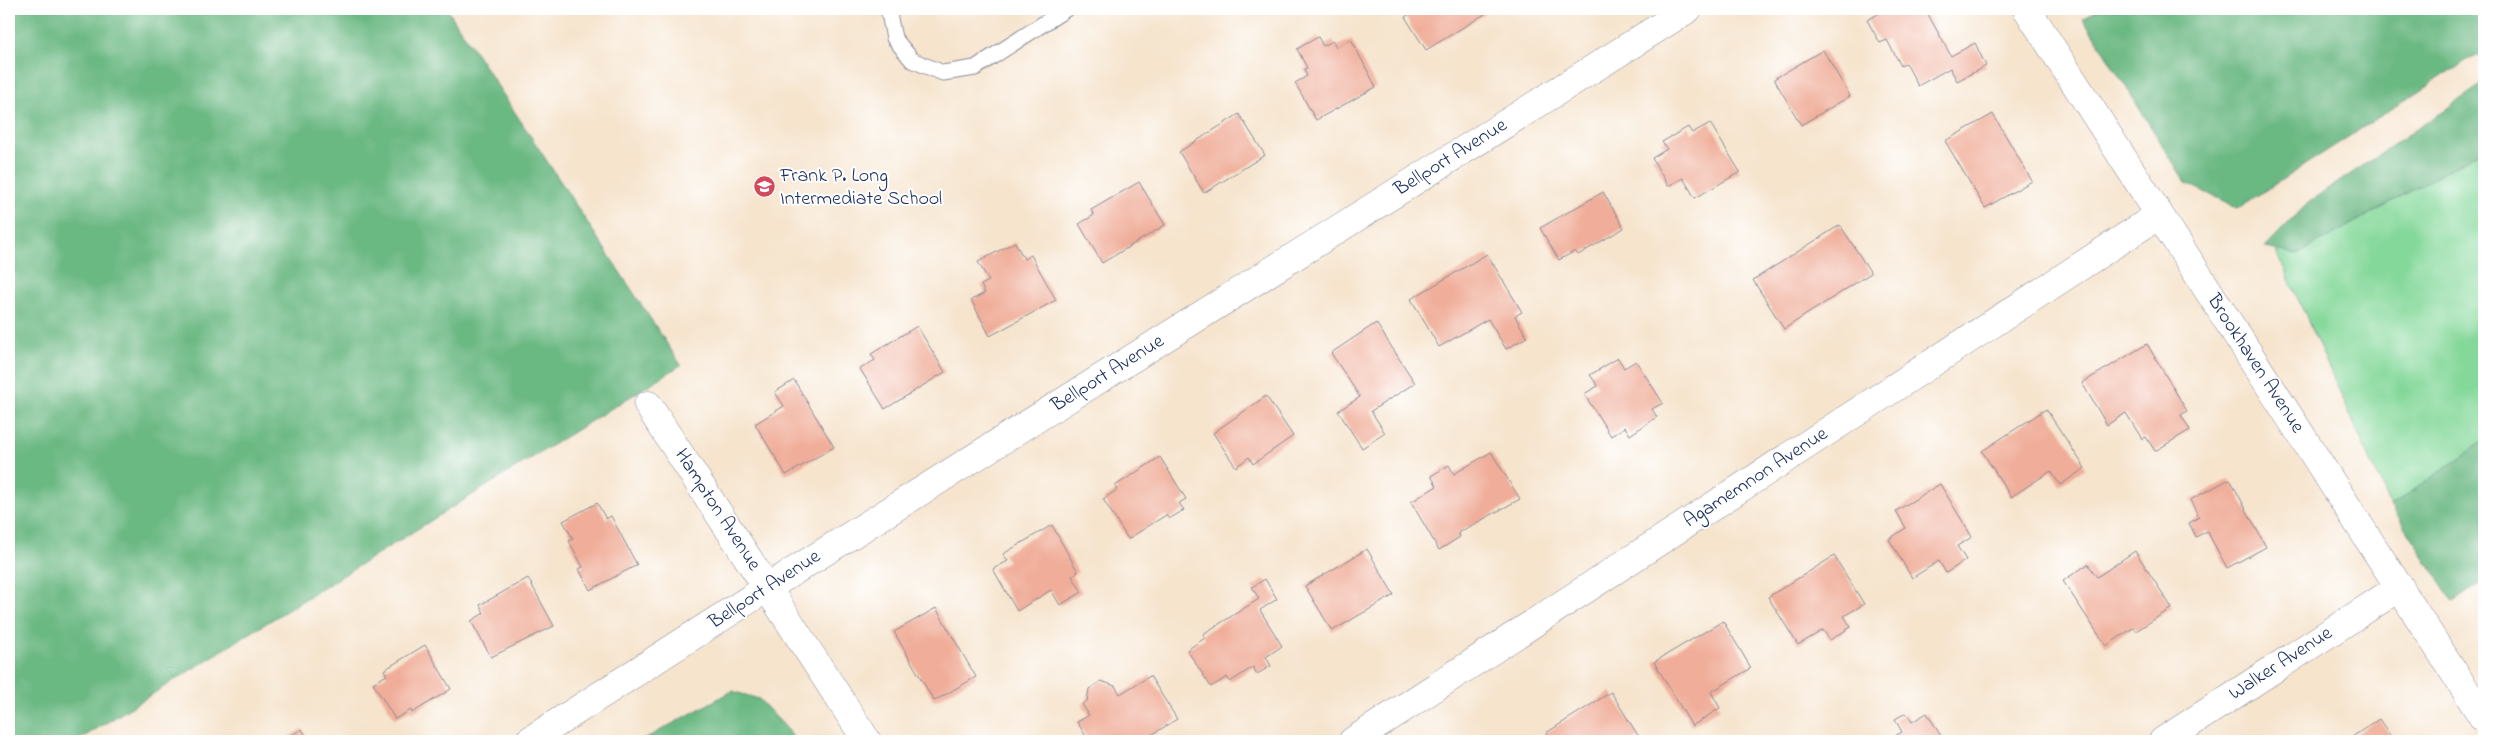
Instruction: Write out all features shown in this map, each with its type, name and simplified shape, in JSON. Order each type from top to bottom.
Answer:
[{"type":"street","name":"Bellport Avenue","points":[[529,741],[767,588],[1688,9]]},
{"type":"street","name":"Brookhaven Avenue","points":[[2027,9],[2484,719]]},
{"type":"street","name":"Agamemnon Avenue","points":[[1353,741],[2159,215]]},
{"type":"street","name":"Hampton Avenue","points":[[648,405],[867,741]]},
{"type":"street","name":"Walker Avenue","points":[[2163,741],[2400,587]]},
{"type":"lane","points":[[888,9],[894,38],[912,60],[943,73],[974,68],[1066,9]]},
{"type":"green space","points":[[9,9],[447,9],[681,365],[77,741],[9,741]]},
{"type":"green space","points":[[2100,9],[2484,9],[2484,53],[2466,61],[2238,208],[2186,183],[2083,18]]},
{"type":"green space","points":[[2484,83],[2484,150],[2298,254],[2264,248],[2308,203]]},
{"type":"green space","points":[[2484,150],[2484,441],[2391,506],[2276,250],[2298,254]]},
{"type":"green space","points":[[2484,441],[2484,581],[2453,602],[2391,506]]},
{"type":"green space","points":[[732,691],[759,699],[789,731],[795,741],[641,741]]},
{"type":"building","points":[[1417,9],[1481,9],[1485,14],[1426,50],[1405,17]]},
{"type":"building","points":[[1887,9],[1925,9],[1951,56],[1975,43],[1986,66],[1957,81],[1950,68],[1918,86],[1906,63],[1901,66],[1887,40],[1880,43],[1867,20]]},
{"type":"building","points":[[1318,37],[1323,46],[1333,41],[1336,47],[1351,39],[1376,87],[1316,120],[1295,83],[1307,76],[1304,69],[1307,68],[1297,49]]},
{"type":"building","points":[[1823,50],[1850,96],[1801,125],[1774,79]]},
{"type":"building","points":[[1239,114],[1265,155],[1204,193],[1179,152]]},
{"type":"building","points":[[1993,114],[2032,181],[1985,208],[1945,141]]},
{"type":"building","points":[[1710,123],[1740,172],[1695,198],[1683,178],[1668,186],[1652,158],[1667,149],[1662,142],[1688,127],[1692,133]]},
{"type":"building","points":[[1139,182],[1165,225],[1102,263],[1079,224],[1094,215],[1091,210]]},
{"type":"building","points":[[1603,192],[1624,228],[1578,255],[1575,251],[1559,260],[1540,228]]},
{"type":"building","points":[[1840,225],[1871,273],[1784,329],[1753,280]]},
{"type":"building","points":[[1015,242],[1024,259],[1031,255],[1056,300],[990,336],[971,300],[985,293],[981,285],[989,281],[978,262]]},
{"type":"building","points":[[1487,254],[1522,312],[1515,316],[1527,337],[1506,349],[1488,319],[1439,347],[1411,299]]},
{"type":"building","points":[[1376,323],[1415,383],[1371,411],[1385,433],[1362,448],[1338,411],[1360,397],[1331,353]]},
{"type":"building","points":[[917,326],[945,372],[885,409],[860,369],[875,360],[871,354]]},
{"type":"building","points":[[2147,344],[2187,411],[2181,415],[2190,430],[2155,451],[2146,437],[2142,439],[2126,413],[2107,425],[2082,383]]},
{"type":"building","points":[[1618,358],[1624,368],[1636,361],[1663,403],[1652,409],[1657,417],[1630,435],[1625,427],[1611,436],[1584,394],[1598,386],[1590,375]]},
{"type":"building","points":[[794,380],[834,447],[786,475],[755,424],[784,406],[775,392]]},
{"type":"building","points":[[1266,396],[1293,436],[1253,464],[1249,457],[1236,467],[1213,433]]},
{"type":"building","points":[[2046,409],[2085,468],[2060,485],[2051,471],[2011,497],[1982,451]]},
{"type":"building","points":[[1491,452],[1520,499],[1458,533],[1460,537],[1439,550],[1411,502],[1437,486],[1431,476],[1449,465],[1454,474]]},
{"type":"building","points":[[1160,457],[1186,499],[1179,503],[1184,510],[1169,519],[1166,515],[1128,539],[1103,499],[1117,490],[1115,486]]},
{"type":"building","points":[[2230,479],[2266,547],[2227,568],[2207,531],[2196,537],[2189,523],[2199,517],[2190,500]]},
{"type":"building","points":[[1940,484],[1972,537],[1957,546],[1966,560],[1946,573],[1939,561],[1912,578],[1889,539],[1906,528],[1896,511]]},
{"type":"building","points":[[597,503],[606,519],[611,516],[637,565],[590,590],[579,569],[583,567],[569,541],[573,539],[563,521]]},
{"type":"building","points":[[1052,525],[1078,572],[1072,576],[1082,592],[1060,605],[1051,590],[1017,611],[993,569],[1008,561],[1003,554]]},
{"type":"building","points":[[1367,549],[1394,595],[1332,631],[1305,586]]},
{"type":"building","points":[[2135,551],[2172,608],[2136,631],[2133,628],[2106,646],[2063,581],[2088,564],[2097,577]]},
{"type":"building","points":[[1834,556],[1864,604],[1844,616],[1851,627],[1830,640],[1823,630],[1798,645],[1768,597]]},
{"type":"building","points":[[528,578],[554,626],[491,657],[471,621],[484,613],[480,605]]},
{"type":"building","points":[[1265,579],[1277,599],[1260,610],[1282,646],[1266,657],[1271,666],[1257,674],[1253,667],[1230,682],[1227,677],[1211,687],[1187,650],[1205,638],[1203,634],[1259,599],[1252,587]]},
{"type":"building","points":[[936,608],[976,677],[934,701],[894,632]]},
{"type":"building","points":[[1723,621],[1751,668],[1711,692],[1720,708],[1692,726],[1654,662]]},
{"type":"building","points":[[425,645],[451,689],[412,713],[411,710],[395,719],[373,683],[387,675],[384,670]]},
{"type":"building","points":[[1150,676],[1177,719],[1142,741],[1089,741],[1077,722],[1089,715],[1082,704],[1087,701],[1089,689],[1101,681],[1115,686],[1120,694]]},
{"type":"building","points":[[1611,692],[1639,737],[1632,741],[1551,741],[1546,733]]},
{"type":"building","points":[[1906,713],[1912,722],[1927,713],[1944,741],[1886,741],[1902,732],[1895,719]]},
{"type":"building","points":[[2379,719],[2394,741],[2346,741]]},
{"type":"building","points":[[302,729],[309,741],[281,741]]},
{"type":"place","name":"Frank P. Long Intermediate School","points":[[764,187]]}]
